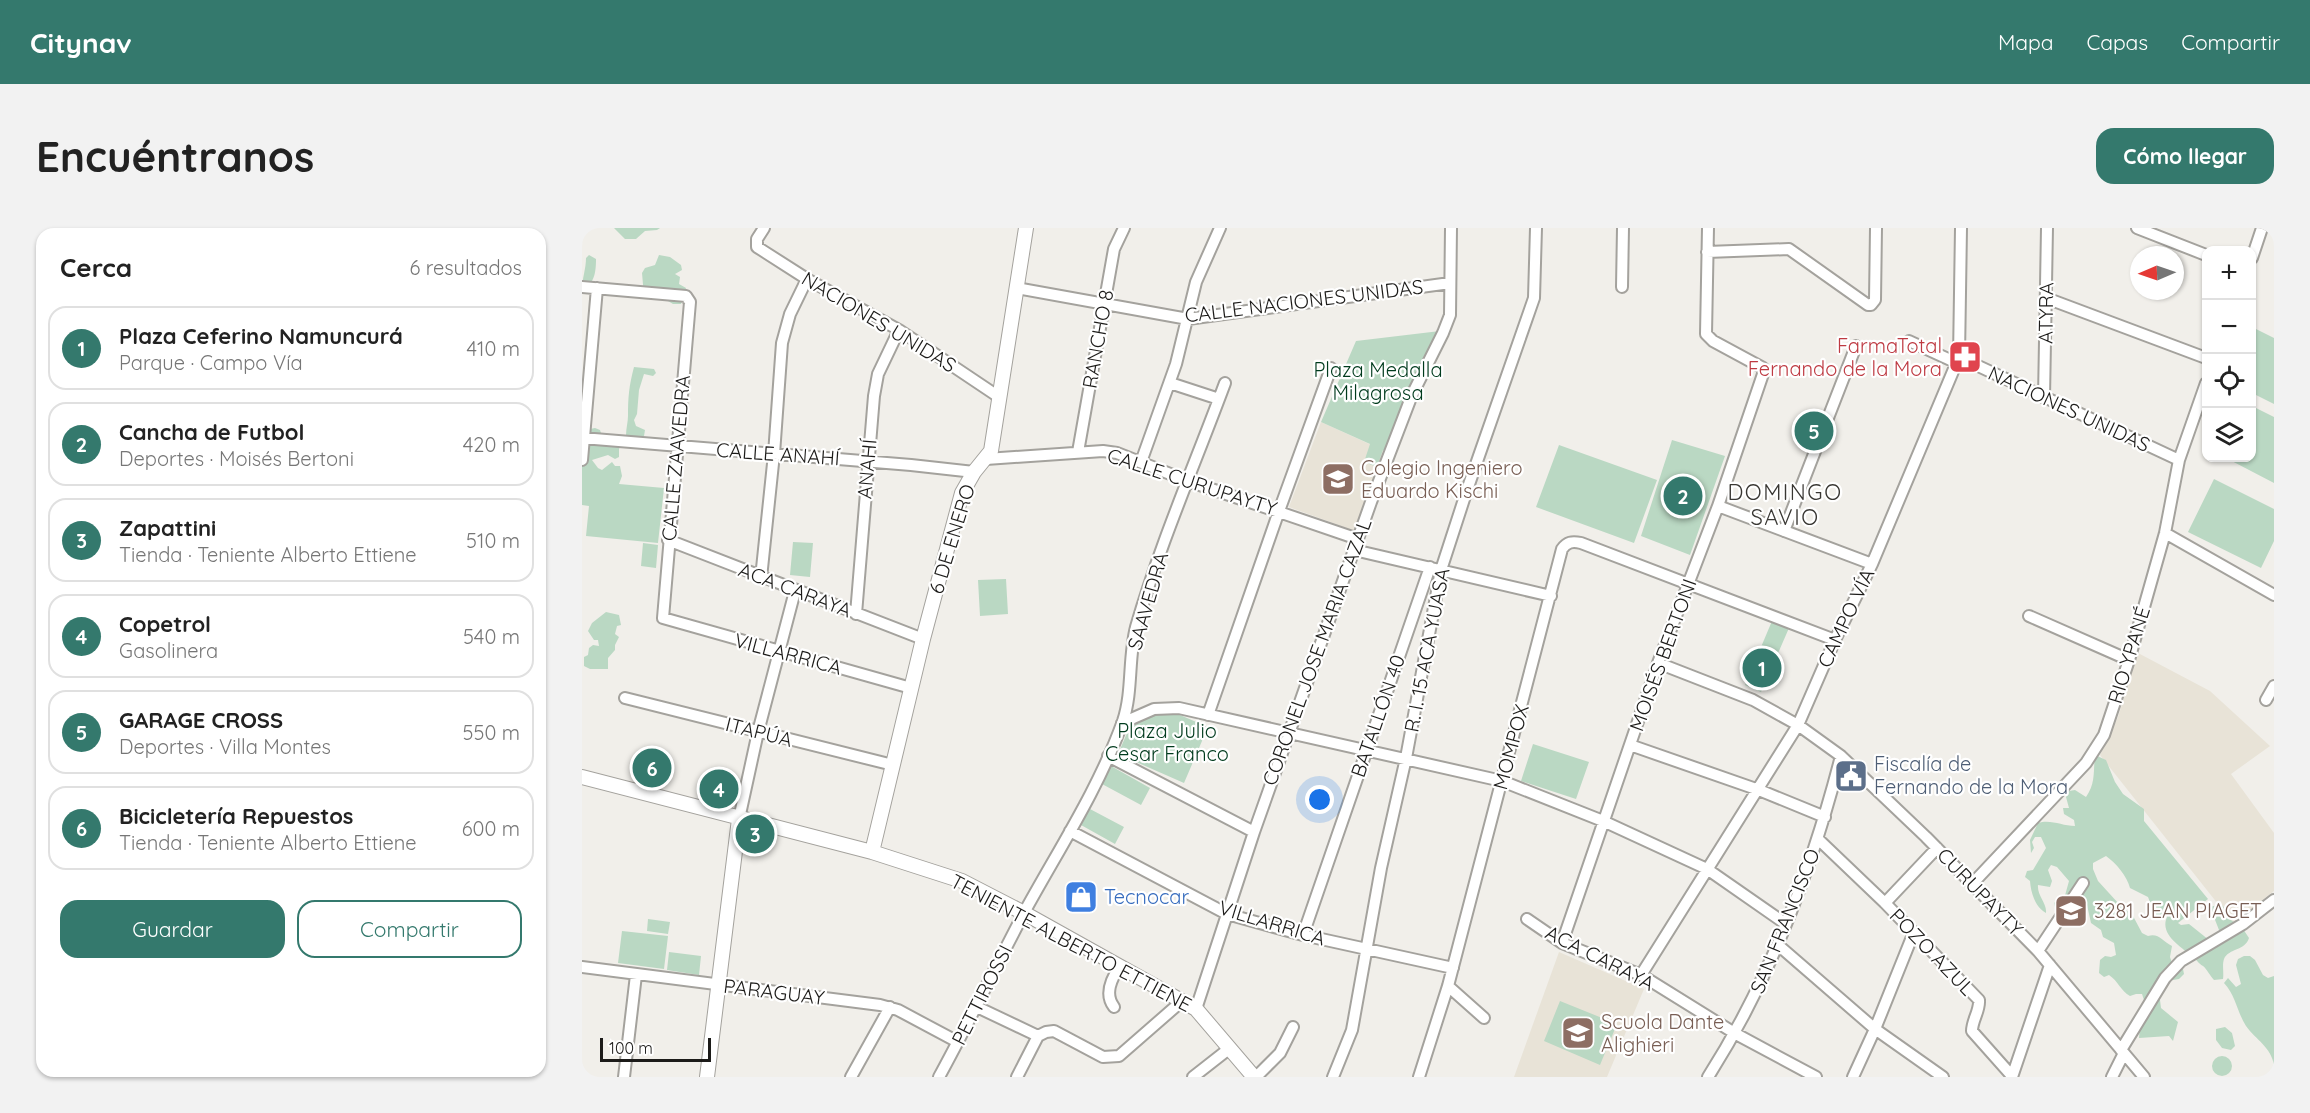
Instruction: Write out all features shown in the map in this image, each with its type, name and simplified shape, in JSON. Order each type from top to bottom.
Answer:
[{"type":"main road","name":"6 DE ENERO","points":[[872,852],[923,639],[962,494],[974,472],[991,451],[1026,228]]},
{"type":"main road","name":"TENIENTE ALBERTO ETTIENE","points":[[582,777],[872,852],[962,881],[1197,1009],[1255,1077]]},
{"type":"main road","points":[[707,1077],[739,819]]},
{"type":"street","name":"NACIONES UNIDAS","points":[[764,228],[757,239],[757,247],[807,279],[899,330],[999,397]]},
{"type":"street","name":"RANCHO 8","points":[[1078,452],[1114,249],[1124,228]]},
{"type":"street","points":[[1141,462],[1170,383],[1196,282],[1220,228]]},
{"type":"street","name":"CORONEL JOSE MARIA CAZAL","points":[[1197,1009],[1254,832],[1383,468],[1412,395],[1450,315],[1451,228]]},
{"type":"street","name":"R. I. 15 ACA YUASA","points":[[1334,1077],[1352,1030],[1365,949],[1406,758],[1442,570],[1466,493],[1534,298],[1536,228]]},
{"type":"street","points":[[1622,287],[1623,228]]},
{"type":"street","points":[[1708,228],[1707,252],[1789,249],[1868,304],[1873,303],[1876,228]]},
{"type":"street","name":"CAMPO VÍA","points":[[1641,975],[1798,725],[1835,640],[1872,564],[1958,360],[1961,228]]},
{"type":"street","name":"ATYRA","points":[[2044,398],[2047,228]]},
{"type":"street","points":[[2137,228],[2202,253]]},
{"type":"street","points":[[2256,246],[2262,228]]},
{"type":"street","name":"MOISÉS BERTONI","points":[[1562,943],[1658,663],[1689,586],[1764,371],[1763,368],[1713,341],[1706,334],[1707,252]]},
{"type":"street","points":[[760,578],[774,454],[782,343],[790,314],[807,279]]},
{"type":"street","name":"CALLE NACIONES UNIDAS","points":[[1016,288],[1188,319],[1450,283]]},
{"type":"street","points":[[582,286],[597,288],[582,460]]},
{"type":"street","name":"CALLE ZAAVEDRA","points":[[597,288],[686,296],[690,302],[662,615],[665,620]]},
{"type":"street","points":[[2046,298],[2202,356]]},
{"type":"street","name":"ANAHÍ","points":[[856,614],[867,461],[878,374],[899,330]]},
{"type":"street","name":"NACIONES UNIDAS","points":[[1909,341],[1958,360],[2179,460]]},
{"type":"street","points":[[1784,531],[1856,346]]},
{"type":"street","points":[[1209,715],[1331,368]]},
{"type":"street","points":[[1170,383],[1219,399]]},
{"type":"street","name":"SAAVEDRA","points":[[1024,913],[1070,831],[1122,723],[1126,710],[1132,644],[1136,627],[1225,383]]},
{"type":"street","name":"RIO YPANÉ","points":[[1973,883],[2086,763],[2104,735],[2129,660],[2164,533],[2179,460],[2202,394]]},
{"type":"street","name":"CALLE ANAHÍ","points":[[583,438],[974,472]]},
{"type":"street","name":"CALLE CURUPAYTY","points":[[986,459],[1078,452],[1117,453],[1188,481],[1279,511],[1356,544],[1430,567],[1551,596]]},
{"type":"street","points":[[1718,506],[1872,564]]},
{"type":"street","points":[[2164,533],[2274,595]]},
{"type":"street","name":"ACA CARAYA","points":[[668,540],[760,578],[923,639]]},
{"type":"street","name":"MOMPOX","points":[[1419,1077],[1453,968],[1562,549],[1565,545],[1575,542],[1835,640]]},
{"type":"street","name":"BATALLÓN 40","points":[[1303,935],[1430,567]]},
{"type":"street","points":[[739,819],[758,732],[795,591]]},
{"type":"street","points":[[2029,616],[2129,660]]},
{"type":"street","name":"VILLARRICA","points":[[665,620],[911,688]]},
{"type":"street","name":"CURUPAYTY","points":[[1658,663],[1753,700],[1798,725],[1841,756],[1973,883],[2038,951],[2144,1077]]},
{"type":"street","points":[[2266,700],[2274,686]]},
{"type":"street","name":"ITAPÚA","points":[[625,698],[893,765]]},
{"type":"street","points":[[1122,723],[1144,712],[1165,707],[1406,758],[1502,781],[1603,822],[1707,869],[1786,924]]},
{"type":"street","points":[[1630,745],[1759,790],[1825,817]]},
{"type":"street","points":[[1108,756],[1254,832]]},
{"type":"street","name":"SAN FRANCISCO","points":[[1708,1077],[1736,1034],[1778,945],[1818,839],[1841,756]]},
{"type":"street","name":"VILLARRICA","points":[[1070,831],[1227,914],[1303,935],[1453,968]]},
{"type":"street","name":"POZO AZUL","points":[[1818,839],[1885,903],[1979,1000],[1980,1005],[1972,1024],[1972,1031],[2012,1077]]},
{"type":"street","points":[[1885,903],[1937,848]]},
{"type":"street","points":[[2038,951],[2083,883]]},
{"type":"street","points":[[2112,1077],[2122,1052],[2165,978],[2181,961],[2243,924],[2274,900]]},
{"type":"street","name":"PETTIROSSI","points":[[939,1077],[1024,913]]},
{"type":"street","name":"ACA CARAYA","points":[[1527,919],[1562,943],[1641,975],[1736,1034],[1816,1077]]},
{"type":"street","points":[[1853,1077],[1914,932]]},
{"type":"street","points":[[1778,945],[1875,1029],[1942,1077]]},
{"type":"street","points":[[1114,1007],[1109,1000],[1109,986],[1120,966]]},
{"type":"street","points":[[2012,1077],[2049,966]]},
{"type":"street","name":"PARAGUAY","points":[[582,967],[890,1007],[958,1042]]},
{"type":"street","points":[[624,1077],[636,975]]},
{"type":"street","points":[[1448,986],[1484,1018]]},
{"type":"street","points":[[1017,1077],[1038,1036],[1046,1032],[1054,1031],[1102,1057],[1119,1056],[1182,1001]]},
{"type":"street","points":[[977,1006],[1038,1036]]},
{"type":"street","points":[[851,1077],[890,1007]]},
{"type":"street","points":[[1255,1077],[1280,1053],[1293,1027]]},
{"type":"street","points":[[1193,1077],[1230,1048]]},
{"type":"shaded area","name":"Colegio Ingeniero Eduardo Kischi","points":[[1321,422],[1387,452],[1355,531],[1289,507]]},
{"type":"shaded area","points":[[2138,653],[2210,691],[2270,746],[2231,774],[2274,833],[2274,891],[2233,923],[2100,755],[2118,717]]},
{"type":"shaded area","name":"Scuola Dante Alighieri","points":[[1559,952],[1644,989],[1607,1077],[1514,1077]]},
{"type":"green space","points":[[614,228],[660,228],[645,231],[636,239],[625,239]]},
{"type":"green space","points":[[589,255],[596,259],[595,272],[590,284],[582,290],[586,258]]},
{"type":"green space","points":[[659,255],[670,257],[681,265],[682,270],[675,274],[680,277],[679,284],[686,288],[681,304],[673,304],[668,301],[668,298],[652,299],[644,296],[642,273],[645,268],[655,265]]},
{"type":"green space","points":[[2256,329],[2274,338],[2274,404],[2256,395]]},
{"type":"green space","name":"Plaza Medalla Milagrosa","points":[[1440,331],[1387,452],[1383,450],[1377,467],[1364,462],[1370,444],[1321,422],[1356,341]]},
{"type":"green space","points":[[634,367],[654,369],[656,373],[653,376],[644,374],[639,390],[637,414],[634,420],[636,426],[645,430],[644,436],[629,438],[626,436]]},
{"type":"green space","points":[[2256,408],[2274,417],[2274,483],[2234,462],[2256,462]]},
{"type":"green space","points":[[590,429],[600,430],[602,436],[617,436],[621,445],[619,457],[615,459],[608,455],[592,460],[598,468],[602,470],[612,462],[615,466],[620,466],[622,476],[619,484],[664,488],[658,543],[586,536],[589,506],[582,505],[582,451]]},
{"type":"green space","points":[[1672,440],[1725,456],[1690,555],[1641,536]]},
{"type":"green space","points":[[1559,445],[1657,480],[1634,543],[1536,507]]},
{"type":"green space","points":[[2214,479],[2274,509],[2274,541],[2261,568],[2188,532]]},
{"type":"green space","points":[[793,542],[813,543],[810,577],[790,575]]},
{"type":"green space","points":[[643,543],[658,545],[656,568],[641,566]]},
{"type":"green space","points":[[1006,579],[1008,614],[980,616],[978,580]]},
{"type":"green space","points":[[606,612],[619,615],[621,625],[617,626],[615,634],[619,637],[615,650],[608,658],[608,669],[590,669],[584,666],[584,657],[588,655],[589,648],[593,645],[599,646],[598,640],[594,640],[588,631],[592,623]]},
{"type":"green space","points":[[1772,621],[1789,628],[1761,692],[1745,685]]},
{"type":"green space","name":"Plaza Julio Cesar Franco","points":[[1173,712],[1208,727],[1184,783],[1118,754],[1130,726],[1155,714]]},
{"type":"green space","points":[[1533,744],[1589,762],[1576,799],[1521,781]]},
{"type":"green space","points":[[2095,755],[2106,760],[2123,794],[2144,809],[2144,821],[2208,899],[2178,923],[2189,924],[2209,940],[2219,933],[2210,907],[2221,904],[2230,914],[2231,920],[2243,929],[2249,938],[2244,945],[2226,955],[2223,964],[2223,979],[2214,980],[2204,967],[2169,935],[2165,923],[2167,917],[2162,910],[2162,916],[2155,915],[2148,897],[2130,888],[2124,874],[2114,862],[2106,856],[2093,863],[2098,881],[2133,916],[2142,933],[2158,937],[2172,946],[2170,957],[2172,963],[2183,969],[2184,974],[2179,979],[2162,982],[2154,994],[2160,1000],[2161,1008],[2178,1022],[2173,1041],[2169,1036],[2139,1038],[2144,1000],[2142,994],[2130,996],[2109,975],[2104,977],[2099,973],[2100,960],[2105,956],[2116,955],[2114,943],[2103,937],[2101,930],[2091,923],[2087,905],[2076,901],[2057,915],[2054,903],[2058,898],[2064,899],[2069,881],[2057,867],[2051,865],[2048,870],[2052,881],[2050,887],[2038,885],[2046,913],[2036,903],[2030,881],[2025,877],[2027,871],[2033,870],[2046,848],[2041,837],[2035,837],[2031,853],[2030,840],[2038,823],[2075,826],[2074,820],[2064,814],[2063,808],[2069,808],[2066,797],[2069,791],[2075,790],[2086,797],[2093,782]]},
{"type":"green space","points":[[1111,766],[1150,788],[1141,805],[1102,784]]},
{"type":"green space","points":[[1090,809],[1124,827],[1115,844],[1081,825]]},
{"type":"green space","points":[[648,919],[670,922],[668,934],[647,931]]},
{"type":"green space","points":[[622,931],[668,936],[664,969],[618,963]]},
{"type":"green space","points":[[669,952],[701,956],[699,975],[667,970]]},
{"type":"green space","points":[[2250,956],[2255,960],[2263,975],[2268,978],[2274,976],[2274,1065],[2270,1053],[2246,1026],[2224,983],[2228,978],[2236,987],[2241,984],[2236,965],[2238,959]]},
{"type":"green space","points":[[1560,1001],[1617,1024],[1600,1065],[1544,1041]]},
{"type":"green space","points":[[2225,1027],[2232,1033],[2235,1046],[2231,1050],[2222,1048],[2216,1040],[2216,1029]]},
{"type":"green space","points":[[2222,1056],[2229,1059],[2232,1066],[2229,1073],[2222,1076],[2215,1073],[2212,1066],[2215,1059]]},
{"type":"place","name":"FarmaTotal Fernando de la Mora","points":[[1965,357]]},
{"type":"place","name":"GARAGE CROSS","points":[[1814,431]]},
{"type":"place","name":"Colegio Ingeniero Eduardo Kischi","points":[[1338,479]]},
{"type":"place","name":"Cancha de Futbol","points":[[1683,496]]},
{"type":"place","name":"Plaza Ceferino Namuncurá","points":[[1762,668]]},
{"type":"place","name":"Bicicletería Repuestos","points":[[652,768]]},
{"type":"place","name":"Fiscalía de Fernando de la Mora","points":[[1851,776]]},
{"type":"place","name":"Copetrol","points":[[719,789]]},
{"type":"place","name":"Zapattini","points":[[755,834]]},
{"type":"place","name":"Tecnocar","points":[[1081,897]]},
{"type":"place","name":"3281 JEAN PIAGET","points":[[2071,911]]},
{"type":"place","name":"Scuola Dante Alighieri","points":[[1578,1033]]},
{"type":"district","name":"DOMINGO SAVIO","points":[[1785,504]]}]
